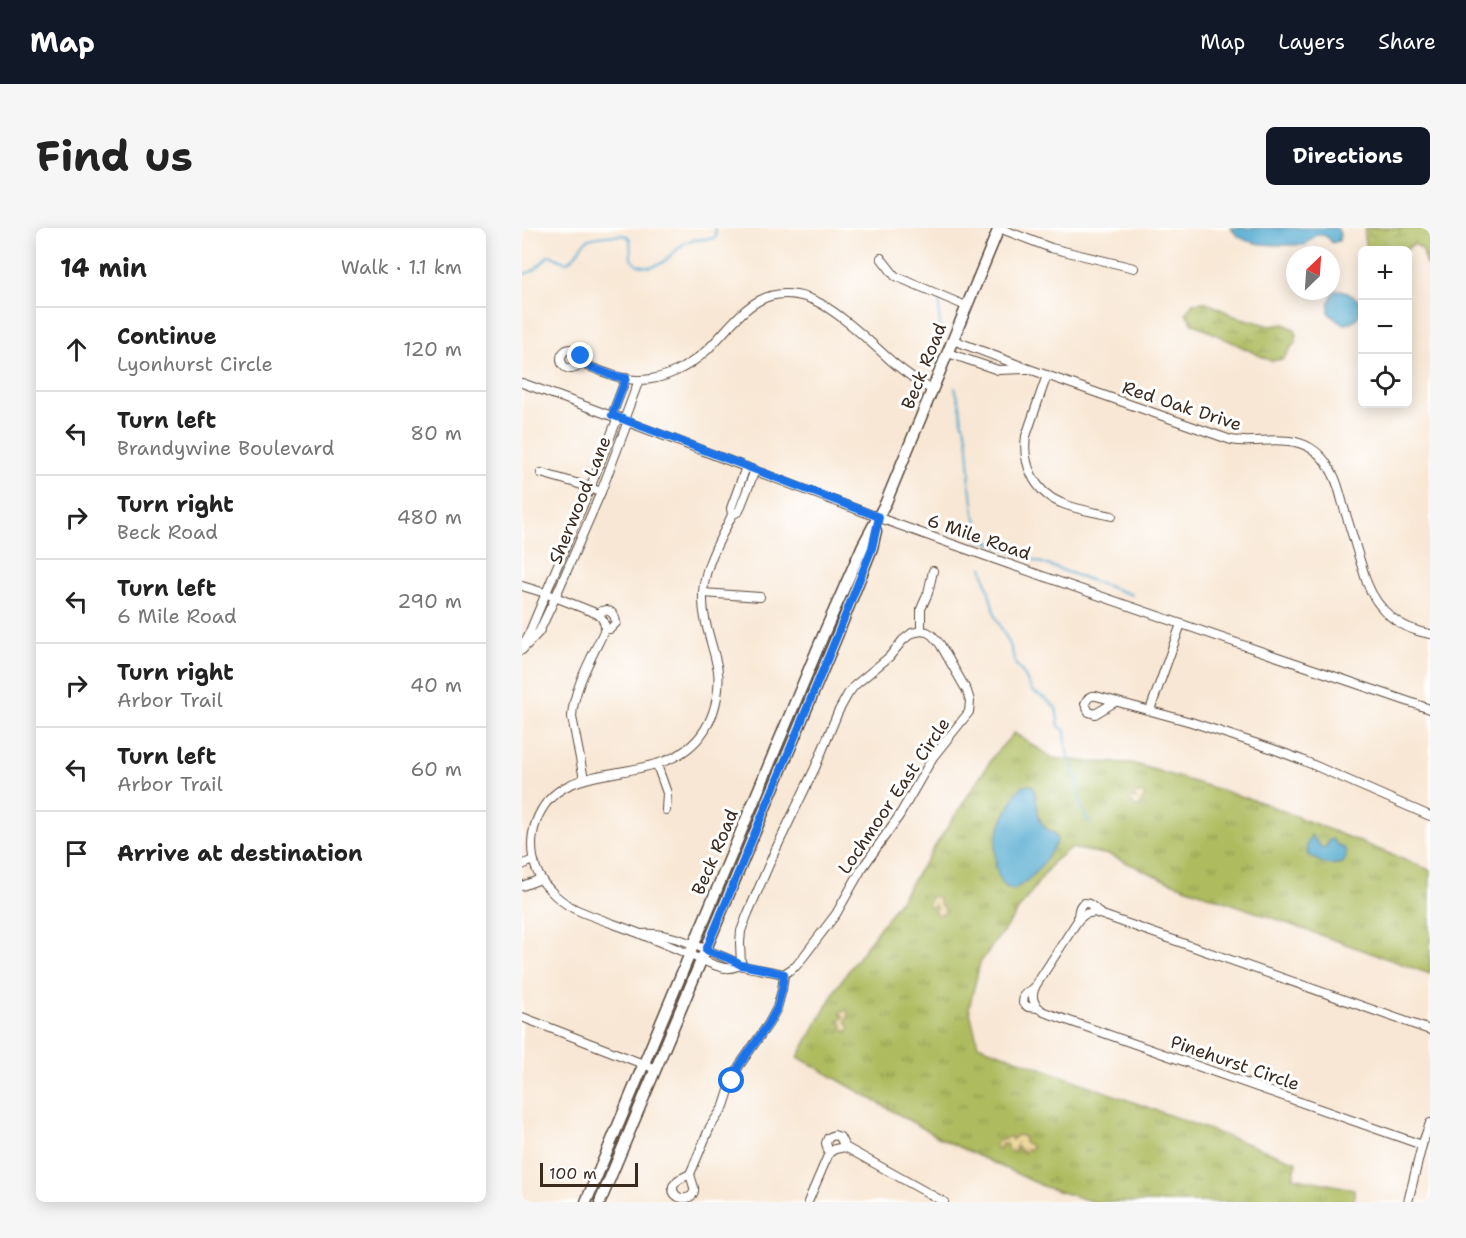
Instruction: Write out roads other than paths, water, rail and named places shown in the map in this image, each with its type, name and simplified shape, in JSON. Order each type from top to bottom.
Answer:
[{"type":"main road","name":"Beck Road","points":[[586,1202],[825,631],[863,545],[879,517],[999,228]]},
{"type":"main road","name":"Beck Road","points":[[600,1202],[837,636],[872,548],[879,517]]},
{"type":"street","points":[[999,228],[1051,248],[1134,268]]},
{"type":"street","points":[[881,258],[895,276],[966,306]]},
{"type":"street","points":[[580,363],[614,376],[639,380],[668,374],[686,366],[708,349],[748,307],[766,298],[786,294],[815,300],[831,309],[909,376],[932,390]]},
{"type":"street","name":"Red Oak Drive","points":[[953,339],[1029,369],[1231,440],[1286,441],[1303,445],[1315,452],[1328,465],[1333,474],[1367,583],[1375,599],[1385,612],[1400,624],[1430,634]]},
{"type":"street","name":"Red Oak Drive","points":[[948,352],[998,370],[1029,369]]},
{"type":"street","points":[[1047,375],[1026,436],[1026,459],[1032,477],[1043,492],[1062,504],[1112,516]]},
{"type":"street","points":[[620,418],[626,378]]},
{"type":"street","points":[[620,418],[639,380]]},
{"type":"street","name":"6 Mile Road","points":[[522,383],[942,541],[1430,710]]},
{"type":"street","name":"Sherwood Lane","points":[[522,646],[620,418]]},
{"type":"street","name":"Sherwood Lane","points":[[522,650],[539,632],[601,492],[620,418]]},
{"type":"street","points":[[690,1174],[710,1127],[724,1106],[739,1066],[777,1008],[784,974],[741,965],[730,959],[704,955],[640,934],[563,902],[541,879],[533,861],[532,844],[536,823],[548,799],[564,788],[584,778],[657,765],[674,758],[686,751],[707,726],[716,700],[718,671],[704,611],[703,593],[708,566],[732,515],[731,508],[751,468]]},
{"type":"street","points":[[541,474],[601,492]]},
{"type":"street","points":[[741,965],[741,931],[838,712],[854,686],[889,657],[903,640],[912,633],[921,631],[921,609],[928,593],[933,571]]},
{"type":"street","points":[[522,586],[598,614],[605,624],[605,629],[578,689],[573,707],[572,717],[584,778]]},
{"type":"street","points":[[703,593],[760,597]]},
{"type":"street","points":[[598,614],[607,610],[615,617],[616,623],[610,629],[605,629]]},
{"type":"street","points":[[1150,710],[1181,624]]},
{"type":"street","name":"Lochmoor East Circle","points":[[784,974],[804,956],[836,914],[861,870],[899,816],[933,757],[969,712],[970,701],[967,691],[940,644],[932,635],[921,631]]},
{"type":"street","points":[[1115,702],[1191,722],[1273,749],[1430,816]]},
{"type":"street","points":[[657,765],[667,793],[666,810]]},
{"type":"street","points":[[522,865],[533,861]]},
{"type":"street","points":[[522,886],[541,879]]},
{"type":"street","name":"Pinehurst Circle","points":[[1422,1145],[1044,1012],[1033,999],[1033,994],[1034,987],[1078,920],[1088,913],[1100,914],[1430,1030]]},
{"type":"street","points":[[522,1017],[656,1069]]},
{"type":"street","points":[[1408,1202],[1422,1145],[1430,1123]]},
{"type":"street","points":[[829,1153],[826,1143],[828,1138],[834,1135],[840,1137],[844,1147],[944,1202]]},
{"type":"street","points":[[808,1202],[829,1153],[844,1147]]},
{"type":"water","points":[[1231,228],[1337,228],[1340,234],[1339,241],[1332,243],[1326,236],[1317,234],[1305,245],[1276,245],[1245,240]]},
{"type":"water","points":[[1340,290],[1358,300],[1358,316],[1345,324],[1337,321],[1329,313],[1330,300],[1340,300]]},
{"type":"water","points":[[1032,785],[1041,822],[1056,835],[1057,841],[1038,869],[1013,890],[1002,883],[999,877],[995,863],[997,835],[1018,791],[1022,786]]},
{"type":"water","points":[[1311,835],[1322,848],[1326,847],[1332,839],[1345,849],[1346,856],[1343,863],[1328,864],[1308,855],[1307,845]]},
{"type":"waterway","points":[[522,274],[534,270],[549,255],[566,262],[586,241],[623,235],[630,239],[631,259],[638,265],[650,267],[662,263],[689,241],[715,238],[715,228]]},
{"type":"waterway","points":[[940,300],[941,339]]},
{"type":"waterway","points":[[955,388],[967,435],[969,482],[978,540],[1132,595]]},
{"type":"waterway","points":[[982,567],[996,618],[1010,645],[1016,665],[1032,691],[1056,708],[1059,726],[1065,731],[1067,752],[1076,776],[1081,807],[1089,822]]}]
